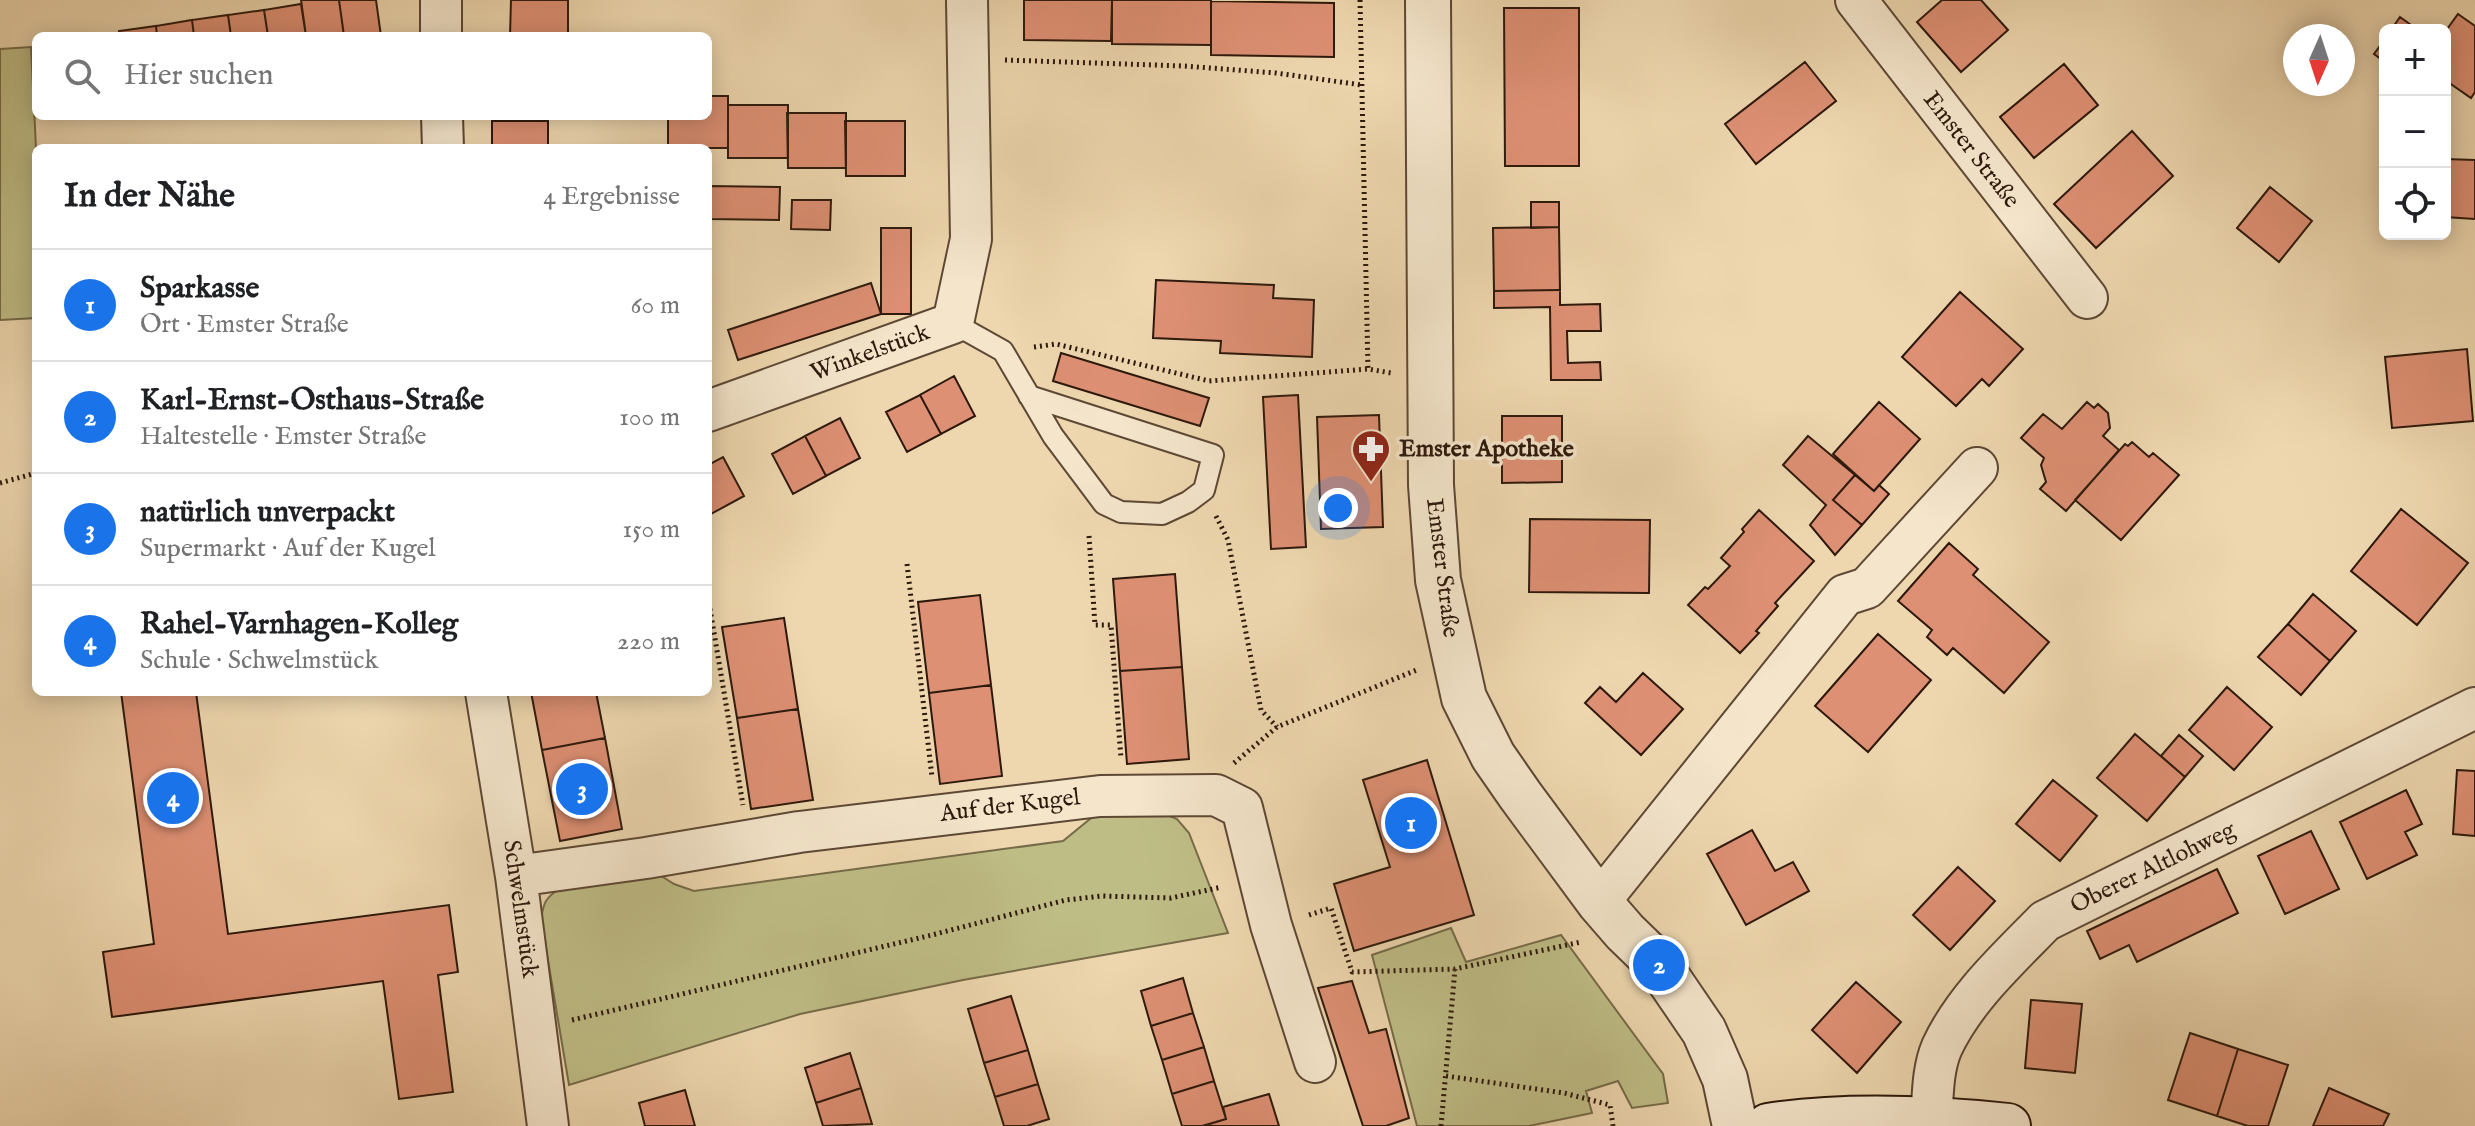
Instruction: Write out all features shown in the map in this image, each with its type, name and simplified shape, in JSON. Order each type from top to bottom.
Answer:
[{"type":"street","points":[[441,0],[441,32]]},
{"type":"street","name":"Winkelstück","points":[[712,410],[953,323],[971,239],[967,0]]},
{"type":"street","name":"Emster Straße","points":[[1428,0],[1431,485],[1438,580],[1464,698],[1493,756],[1612,917],[1659,965],[1704,1031],[1725,1079],[1735,1126]]},
{"type":"street","name":"Emster Straße","points":[[1856,0],[2087,298]]},
{"type":"street","points":[[442,120],[443,144]]},
{"type":"street","points":[[1612,917],[1845,595],[1867,588],[1977,468]]},
{"type":"street","name":"Schwelmstück","points":[[487,696],[516,876],[548,1126]]},
{"type":"street","name":"Oberer Altlohweg","points":[[1931,1122],[1934,1077],[1941,1049],[1956,1023],[1991,978],[2045,921],[2475,708]]},
{"type":"street","name":"Auf der Kugel","points":[[516,876],[936,815],[1124,794],[1216,795]]},
{"type":"street","points":[[1216,795],[1242,808],[1271,925],[1315,1062]]},
{"type":"street","points":[[1768,1126],[1838,1120],[2008,1126]]},
{"type":"lane","points":[[953,323],[1003,351],[1029,396],[1053,436],[1104,504],[1121,512],[1162,514],[1188,502],[1204,490],[1213,455],[1029,396]]},
{"type":"path","points":[[1360,0],[1368,369]]},
{"type":"path","points":[[968,58],[1184,66],[1276,73],[1362,85]]},
{"type":"path","points":[[1003,351],[1056,344],[1209,381],[1368,369],[1431,379]]},
{"type":"path","points":[[0,483],[32,474]]},
{"type":"path","points":[[1204,490],[1228,540],[1261,710],[1277,727]]},
{"type":"path","points":[[1089,536],[1095,625],[1111,625],[1124,794]]},
{"type":"path","points":[[907,564],[936,815]]},
{"type":"path","points":[[712,621],[749,841]]},
{"type":"path","points":[[1216,795],[1235,761],[1277,727],[1454,655]]},
{"type":"path","points":[[537,1027],[932,935],[1066,900],[1102,896],[1171,898],[1259,879]]},
{"type":"path","points":[[1271,925],[1331,908],[1352,972],[1455,969],[1612,917]]},
{"type":"path","points":[[1441,1126],[1455,969]]},
{"type":"path","points":[[1446,1076],[1583,1097],[1610,1105],[1613,1126]]},
{"type":"shaded area","points":[[31,47],[32,120],[35,120],[36,144],[32,144],[32,318],[0,320],[0,49]]},
{"type":"shaded area","points":[[1101,810],[1160,812],[1177,819],[1189,833],[1228,933],[963,980],[800,1014],[569,1085],[541,919],[546,901],[565,886],[593,877],[649,868],[674,884],[694,891],[1063,841]]},
{"type":"shaded area","points":[[1451,928],[1466,962],[1561,935],[1663,1074],[1668,1103],[1632,1108],[1618,1081],[1586,1091],[1592,1113],[1529,1126],[1417,1126],[1372,955]]},
{"type":"building","points":[[301,0],[339,0],[343,32],[305,32]]},
{"type":"building","points":[[339,0],[376,0],[380,32],[343,32]]},
{"type":"building","points":[[511,0],[568,0],[568,32],[510,32]]},
{"type":"building","points":[[1024,0],[1112,0],[1111,41],[1024,40]]},
{"type":"building","points":[[1112,0],[1211,0],[1211,45],[1112,44]]},
{"type":"building","points":[[1942,0],[1981,0],[2008,30],[1961,72],[1917,22]]},
{"type":"building","points":[[1211,1],[1334,3],[1334,57],[1211,55]]},
{"type":"building","points":[[301,4],[305,32],[267,32],[264,10]]},
{"type":"building","points":[[1504,8],[1579,8],[1579,166],[1505,166]]},
{"type":"building","points":[[264,10],[267,32],[230,32],[228,15]]},
{"type":"building","points":[[2458,14],[2475,26],[2475,92],[2471,98],[2451,84],[2451,24]]},
{"type":"building","points":[[228,15],[230,32],[194,32],[192,20]]},
{"type":"building","points":[[2400,17],[2410,24],[2395,24]]},
{"type":"building","points":[[192,20],[194,32],[157,32],[156,26]]},
{"type":"building","points":[[156,26],[157,32],[119,32]]},
{"type":"building","points":[[1805,62],[1836,101],[1756,164],[1725,124]]},
{"type":"building","points":[[2064,64],[2098,105],[2034,158],[2000,117]]},
{"type":"building","points":[[712,96],[728,96],[728,148],[712,148],[712,144],[668,144],[668,120],[712,120]]},
{"type":"building","points":[[728,105],[788,105],[788,158],[728,158]]},
{"type":"building","points":[[787,113],[846,113],[846,168],[788,168]]},
{"type":"building","points":[[492,120],[548,120],[548,121]]},
{"type":"building","points":[[492,121],[548,121],[548,144],[492,144]]},
{"type":"building","points":[[845,121],[905,121],[905,176],[846,176]]},
{"type":"building","points":[[2132,131],[2173,176],[2096,248],[2054,204]]},
{"type":"building","points":[[2451,159],[2475,160],[2475,219],[2451,217]]},
{"type":"building","points":[[712,186],[780,187],[779,220],[712,219]]},
{"type":"building","points":[[2270,187],[2312,221],[2279,262],[2237,228]]},
{"type":"building","points":[[792,200],[831,200],[830,230],[791,229]]},
{"type":"building","points":[[1531,202],[1559,202],[1559,227],[1531,228]]},
{"type":"building","points":[[1559,227],[1560,290],[1494,291],[1493,228]]},
{"type":"building","points":[[881,228],[911,228],[911,314],[881,314]]},
{"type":"building","points":[[1156,280],[1274,285],[1273,298],[1314,300],[1312,357],[1220,353],[1221,341],[1153,338]]},
{"type":"building","points":[[871,283],[881,314],[738,360],[728,330]]},
{"type":"building","points":[[1560,290],[1560,305],[1600,304],[1601,331],[1567,331],[1568,363],[1600,362],[1601,380],[1551,380],[1550,307],[1494,308],[1494,291]]},
{"type":"building","points":[[1960,292],[2023,349],[1989,386],[1982,379],[1956,406],[1902,357]]},
{"type":"building","points":[[2467,349],[2473,421],[2392,428],[2385,357]]},
{"type":"building","points":[[1061,353],[1209,398],[1200,426],[1053,381]]},
{"type":"building","points":[[954,376],[975,416],[941,434],[920,395]]},
{"type":"building","points":[[920,395],[941,434],[907,452],[886,412]]},
{"type":"building","points":[[1298,395],[1306,547],[1271,549],[1263,397]]},
{"type":"building","points":[[1879,402],[1920,439],[1874,491],[1833,454]]},
{"type":"building","points":[[2087,402],[2094,408],[2098,404],[2108,413],[2110,428],[2103,436],[2119,450],[2066,511],[2040,489],[2046,482],[2041,465],[2044,458],[2021,438],[2043,414],[2062,429]]},
{"type":"building","points":[[1379,415],[1383,527],[1321,529],[1317,417]]},
{"type":"building","points":[[1502,416],[1562,416],[1562,482],[1502,483]]},
{"type":"building","points":[[840,418],[860,458],[826,476],[805,436]]},
{"type":"building","points":[[805,436],[826,476],[793,494],[772,454]]},
{"type":"building","points":[[1808,436],[1855,475],[1833,500],[1862,525],[1835,555],[1810,525],[1826,505],[1783,465]]},
{"type":"building","points":[[2132,442],[2149,457],[2153,453],[2179,475],[2121,540],[2075,500],[2125,444],[2128,446]]},
{"type":"building","points":[[723,457],[744,496],[712,513],[712,463]]},
{"type":"building","points":[[1855,475],[1874,491],[1879,485],[1889,494],[1862,525],[1833,500]]},
{"type":"building","points":[[2401,509],[2468,563],[2417,625],[2351,571]]},
{"type":"building","points":[[1759,510],[1814,561],[1775,603],[1778,606],[1740,653],[1688,605],[1730,566],[1721,558]]},
{"type":"building","points":[[1530,519],[1650,520],[1649,593],[1529,592]]},
{"type":"building","points":[[1949,543],[1978,569],[1973,575],[2049,642],[2004,693],[1953,648],[1947,655],[1927,637],[1932,630],[1898,601]]},
{"type":"building","points":[[1175,574],[1182,667],[1120,671],[1113,579]]},
{"type":"building","points":[[2313,594],[2356,631],[2330,661],[2288,624]]},
{"type":"building","points":[[980,595],[991,685],[929,693],[918,602]]},
{"type":"building","points":[[784,618],[798,709],[737,718],[722,627]]},
{"type":"building","points":[[2288,624],[2330,661],[2301,695],[2258,657]]},
{"type":"building","points":[[1878,634],[1931,680],[1868,752],[1815,706]]},
{"type":"building","points":[[1182,667],[1189,759],[1127,764],[1120,671]]},
{"type":"building","points":[[1643,673],[1683,709],[1641,755],[1585,703],[1600,687],[1616,702]]},
{"type":"building","points":[[991,685],[1002,776],[940,784],[929,693]]},
{"type":"building","points":[[2227,687],[2272,727],[2234,770],[2189,730]]},
{"type":"building","points":[[122,696],[197,696],[228,934],[449,905],[458,972],[438,975],[453,1092],[399,1099],[383,981],[112,1017],[103,952],[154,944]]},
{"type":"building","points":[[532,696],[597,696],[605,738],[542,750]]},
{"type":"building","points":[[798,709],[813,800],[751,809],[737,718]]},
{"type":"building","points":[[2135,734],[2185,777],[2147,821],[2097,778]]},
{"type":"building","points":[[2179,735],[2203,756],[2185,777],[2161,756]]},
{"type":"building","points":[[605,738],[622,829],[560,841],[542,750]]},
{"type":"building","points":[[1427,760],[1474,915],[1354,951],[1334,884],[1390,867],[1363,780]]},
{"type":"building","points":[[2457,770],[2475,771],[2475,836],[2453,834]]},
{"type":"building","points":[[2053,780],[2097,816],[2060,861],[2016,824]]},
{"type":"building","points":[[2406,790],[2422,824],[2405,832],[2417,855],[2367,879],[2340,822]]},
{"type":"building","points":[[1752,830],[1775,871],[1793,862],[1809,891],[1746,925],[1707,854]]},
{"type":"building","points":[[2311,831],[2339,889],[2285,914],[2258,856]]},
{"type":"building","points":[[1958,867],[1995,901],[1950,950],[1913,915]]},
{"type":"building","points":[[2217,869],[2238,913],[2137,962],[2129,945],[2100,959],[2087,931]]},
{"type":"building","points":[[1183,978],[1193,1013],[1151,1026],[1141,991]]},
{"type":"building","points":[[1352,981],[1369,1033],[1386,1029],[1409,1118],[1386,1126],[1363,1126],[1318,988]]},
{"type":"building","points":[[1856,982],[1901,1022],[1857,1073],[1812,1030]]},
{"type":"building","points":[[1011,996],[1028,1050],[984,1063],[968,1009]]},
{"type":"building","points":[[2031,1000],[2082,1004],[2075,1073],[2025,1068]]},
{"type":"building","points":[[1193,1013],[1204,1047],[1162,1060],[1151,1026]]},
{"type":"building","points":[[2190,1033],[2238,1049],[2217,1116],[2168,1100]]},
{"type":"building","points":[[1204,1047],[1214,1081],[1172,1094],[1162,1060]]},
{"type":"building","points":[[2238,1049],[2288,1065],[2268,1126],[2248,1126],[2217,1116]]},
{"type":"building","points":[[1028,1050],[1038,1084],[995,1097],[984,1063]]},
{"type":"building","points":[[850,1053],[861,1088],[816,1103],[805,1068]]},
{"type":"building","points":[[1214,1081],[1226,1119],[1202,1126],[1182,1126],[1172,1094]]},
{"type":"building","points":[[1038,1084],[1049,1119],[1027,1126],[1004,1126],[995,1097]]},
{"type":"building","points":[[861,1088],[872,1124],[823,1126],[816,1103]]},
{"type":"building","points":[[2329,1088],[2389,1114],[2383,1126],[2313,1126]]},
{"type":"building","points":[[685,1090],[695,1126],[645,1126],[639,1103]]},
{"type":"building","points":[[1269,1094],[1279,1126],[1203,1126],[1226,1119],[1223,1107]]},
{"type":"place","name":"Emster Apotheke","points":[[1371,483]]},
{"type":"place","name":"natürlich unverpackt","points":[[582,789]]},
{"type":"place","name":"Rahel-Varnhagen-Kolleg","points":[[173,798]]},
{"type":"place","name":"Sparkasse","points":[[1411,823]]},
{"type":"place","name":"Karl-Ernst-Osthaus-Straße","points":[[1659,965]]}]
